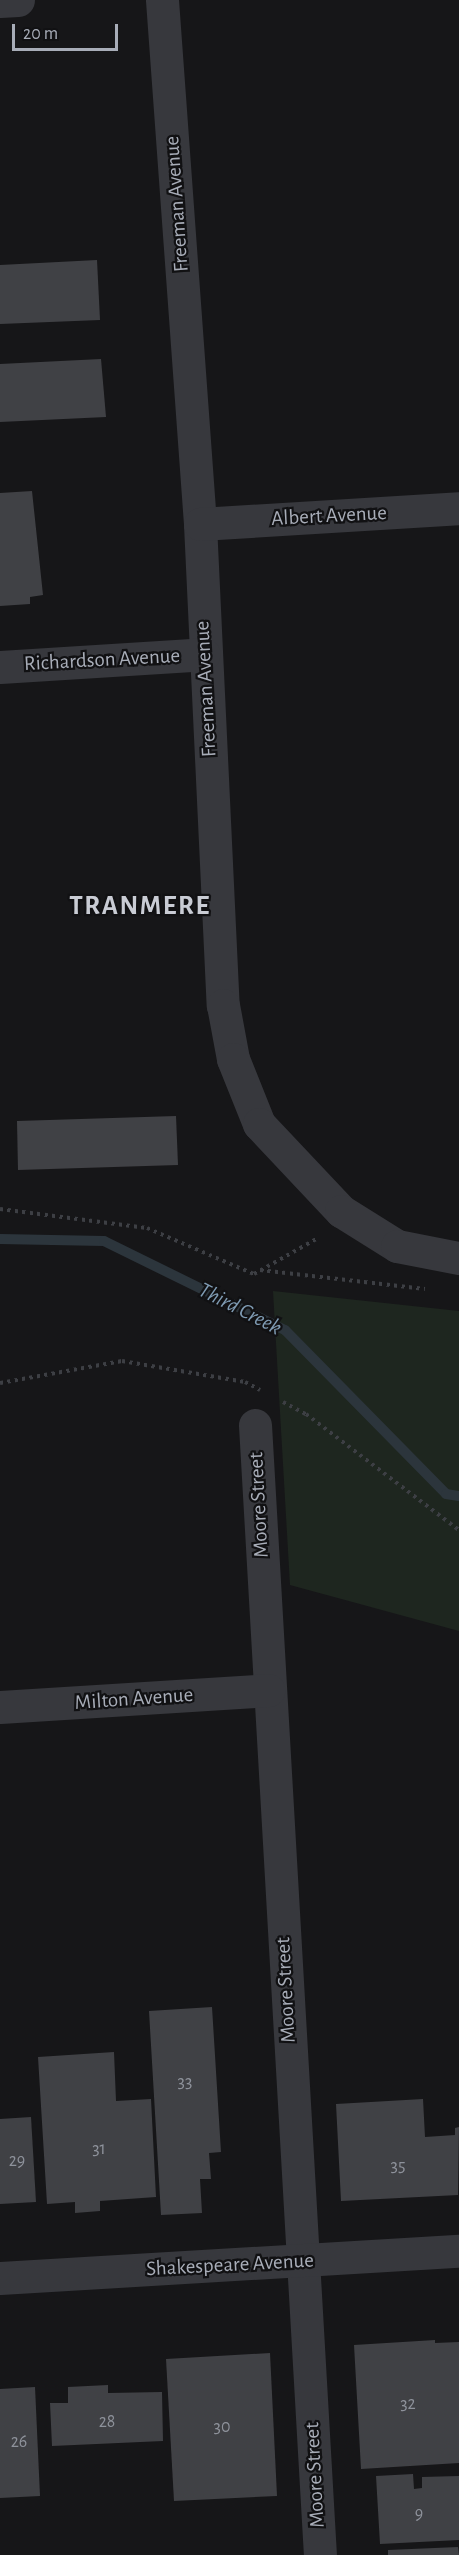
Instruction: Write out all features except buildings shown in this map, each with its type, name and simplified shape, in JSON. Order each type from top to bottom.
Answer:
[{"type":"street","points":[[0,1],[18,0]]},
{"type":"street","name":"Freeman Avenue","points":[[162,0],[200,524],[204,654],[223,1005],[233,1059],[259,1124],[341,1211],[397,1246],[459,1258]]},
{"type":"street","name":"Albert Avenue","points":[[200,524],[459,508]]},
{"type":"street","name":"Richardson Avenue","points":[[0,667],[204,654]]},
{"type":"street","name":"Moore Street","points":[[255,1425],[268,1690],[320,2555]]},
{"type":"street","name":"Milton Avenue","points":[[0,1707],[268,1690]]},
{"type":"street","name":"Shakespeare Avenue","points":[[0,2278],[459,2251]]},
{"type":"path","points":[[0,1209],[147,1228],[254,1274],[353,1218]]},
{"type":"path","points":[[259,1270],[436,1290]]},
{"type":"shaded area","points":[[273,1291],[459,1311],[459,1631],[290,1585]]},
{"type":"waterway","name":"Third Creek","points":[[0,1239],[104,1241],[285,1330],[446,1494],[459,1496]]},
{"type":"district","name":"TRANMERE","points":[[140,906]]}]
